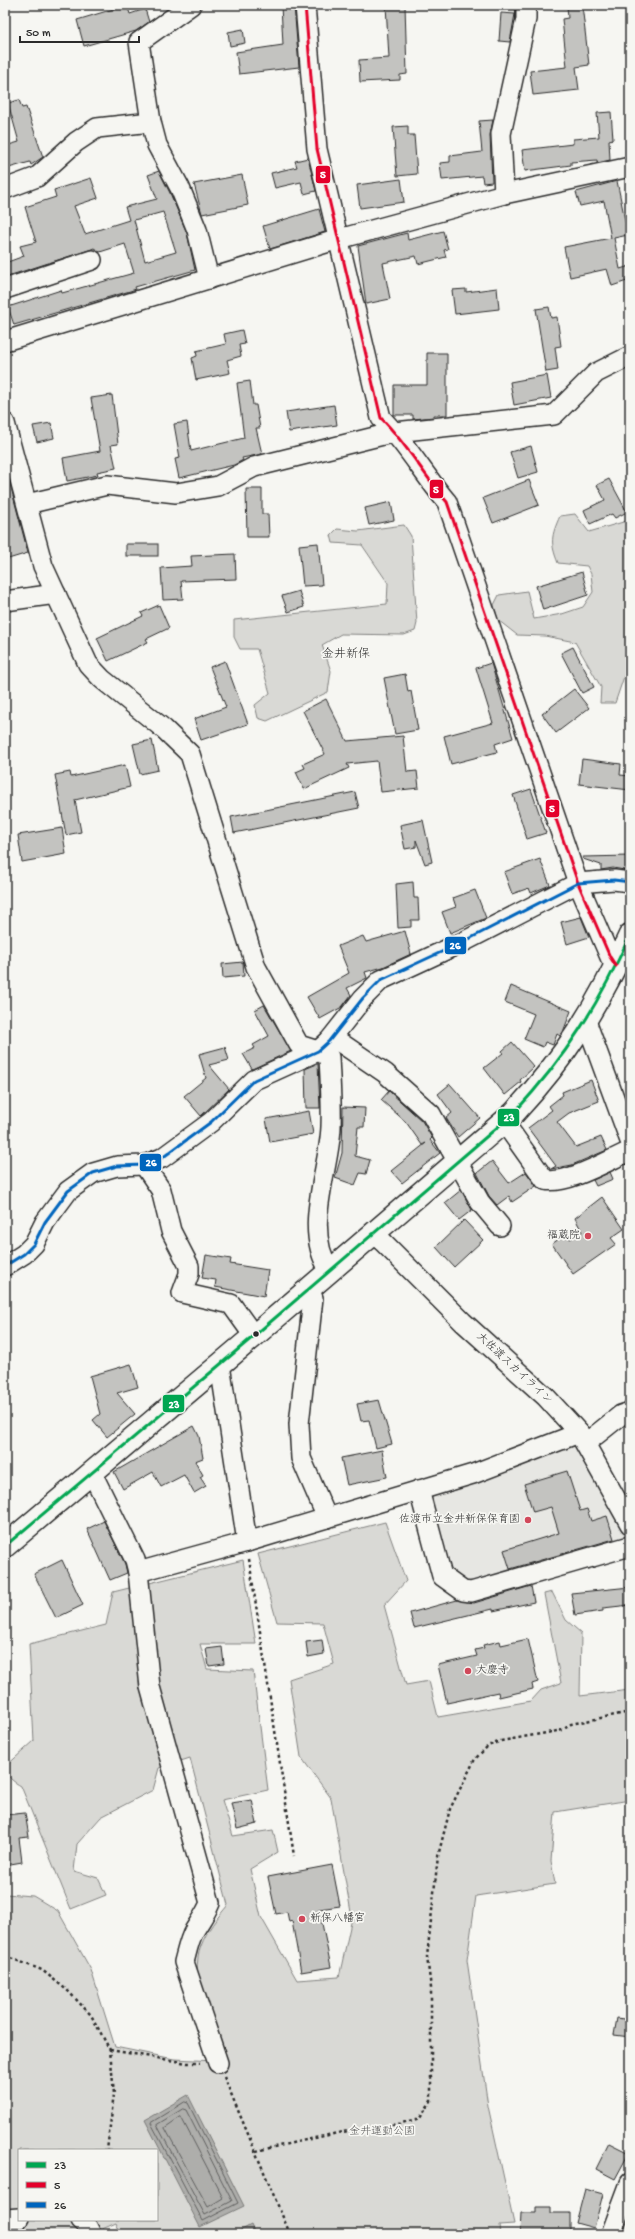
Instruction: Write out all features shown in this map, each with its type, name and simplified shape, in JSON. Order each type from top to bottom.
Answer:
[{"type":"highway","points":[[5,1546],[220,1365],[504,1122],[539,1086],[586,1021],[616,966],[630,935]]},
{"type":"street","points":[[191,5],[139,42],[151,122],[157,145],[180,188],[197,230],[209,279]]},
{"type":"street","points":[[305,5],[317,149],[381,418],[395,432],[446,502],[578,883],[610,957],[616,966]]},
{"type":"street","points":[[504,194],[502,134],[526,19],[526,5]]},
{"type":"street","points":[[5,189],[37,177],[76,142],[98,128],[151,122]]},
{"type":"street","points":[[5,341],[339,239],[504,194],[630,167]]},
{"type":"street","points":[[5,289],[92,260]]},
{"type":"street","points":[[27,504],[107,485],[176,494],[218,486],[254,467],[395,432],[554,415],[596,373],[630,356]]},
{"type":"street","points":[[5,423],[43,566],[88,664],[102,679],[164,729],[190,754],[256,967],[300,1045],[324,1046],[341,1044],[385,1073],[431,1114],[456,1162],[480,1202],[500,1226]]},
{"type":"street","points":[[5,601],[56,594]]},
{"type":"street","points":[[5,1266],[24,1254],[34,1244],[45,1222],[68,1191],[93,1173],[117,1166],[144,1165],[162,1158],[211,1122],[254,1080],[324,1046],[363,998],[381,980],[465,941],[578,883],[614,880],[630,882]]},
{"type":"street","points":[[586,1021],[593,1036],[608,1086],[630,1141]]},
{"type":"street","points":[[324,1046],[329,1057],[331,1128],[318,1219],[319,1241],[323,1260],[330,1271]]},
{"type":"street","points":[[504,1122],[545,1180],[551,1182],[564,1180],[630,1151]]},
{"type":"street","points":[[144,1165],[161,1190],[171,1231],[189,1266],[189,1274],[182,1293],[231,1304],[254,1336]]},
{"type":"street","name":"大佐渡スカイライン","points":[[374,1233],[463,1322],[546,1397],[583,1438],[630,1524]]},
{"type":"street","points":[[309,1289],[312,1298],[299,1424],[301,1458],[327,1518]]},
{"type":"street","points":[[220,1365],[247,1542]]},
{"type":"street","points":[[138,1572],[247,1542],[473,1474],[583,1438],[621,1415],[630,1412]]},
{"type":"street","points":[[92,1473],[135,1560],[138,1572],[150,1687],[210,1903],[206,1913],[194,1931],[187,1947],[184,1962],[218,2063]]},
{"type":"street","points":[[419,1490],[442,1576],[463,1591],[470,1592],[630,1546]]},
{"type":"street","points":[[611,2234],[630,2184]]},
{"type":"street","points":[[5,2219],[18,2218]]},
{"type":"street","points":[[82,2221],[86,2224],[91,2234]]},
{"type":"path","points":[[247,1542],[294,1856]]},
{"type":"path","points":[[256,2151],[342,2132],[398,2124],[420,2118],[431,2101],[431,1988],[427,1957],[438,1856],[450,1809],[464,1778],[475,1759],[488,1746],[501,1741],[563,1730],[571,1724],[630,1712]]},
{"type":"path","points":[[5,1956],[42,1970],[68,1991],[91,2015],[110,2050],[114,2094],[107,2149]]},
{"type":"path","points":[[110,2050],[187,2063],[218,2063],[290,2234]]},
{"type":"shaded area","name":"佐渡市立金井新保保育園","points":[[573,1440],[589,1462],[629,1544],[457,1587],[432,1497]]},
{"type":"green space","points":[[575,514],[589,532],[630,520],[630,659],[615,703],[600,703],[601,687],[575,642],[545,636],[517,635],[498,620],[494,605],[499,595],[527,591],[534,619],[562,614],[583,607],[593,592],[591,574],[587,566],[558,563],[553,545],[553,534],[560,516]]},
{"type":"green space","points":[[404,525],[411,536],[417,623],[415,631],[404,635],[341,634],[322,645],[331,671],[328,692],[267,721],[258,718],[255,705],[270,693],[257,649],[240,649],[234,637],[234,620],[387,604],[388,583],[362,545],[333,543],[331,535],[337,529],[358,531]]},
{"type":"green space","name":"金井運動公園","points":[[385,1522],[406,1581],[384,1605],[406,1685],[429,1681],[438,1717],[531,1701],[541,1690],[561,1683],[544,1594],[552,1592],[566,1620],[581,1633],[580,1696],[630,1690],[630,1800],[555,1812],[551,1861],[555,1884],[476,1896],[467,1960],[488,2106],[514,2224],[499,2225],[500,2234],[121,2234],[116,2223],[91,2234],[5,2234],[5,1894],[33,1896],[58,1911],[91,1970],[115,2047],[174,2059],[215,2061],[201,2003],[197,1972],[198,1958],[201,1946],[209,1929],[228,1905],[190,1758],[159,1768],[153,1790],[101,1817],[77,1844],[74,1871],[98,1878],[106,1895],[71,1909],[21,1786],[13,1781],[5,1767],[34,1741],[29,1644],[106,1625],[113,1592],[243,1560],[256,1644],[200,1644],[207,1669],[253,1671],[268,1790],[222,1800],[233,1836],[273,1830],[278,1852],[250,1869],[261,1917],[297,1980],[339,1977],[352,1918],[331,1798],[301,1757],[289,1679],[334,1664],[323,1623],[277,1622],[258,1554]]},
{"type":"water","points":[[188,2095],[244,2206],[200,2227],[145,2120]]},
{"type":"water","points":[[251,2225],[255,2234],[234,2234]]},
{"type":"building","points":[[127,5],[130,14],[145,9],[149,22],[136,31],[84,46],[77,20]]},
{"type":"building","points":[[281,5],[294,5],[299,67],[239,74],[236,52],[283,45]]},
{"type":"building","points":[[386,5],[405,5],[407,74],[400,75],[400,80],[360,82],[359,60],[389,58]]},
{"type":"building","points":[[582,5],[589,65],[576,67],[579,90],[533,95],[530,71],[567,67],[562,19],[568,18],[567,6]]},
{"type":"building","points":[[501,13],[515,14],[510,42],[499,41]]},
{"type":"building","points":[[243,29],[245,43],[230,46],[228,32]]},
{"type":"building","points":[[19,100],[22,108],[26,107],[43,157],[31,165],[30,162],[5,169],[5,146],[19,142],[8,103]]},
{"type":"building","points":[[611,112],[613,139],[609,140],[610,160],[597,163],[597,160],[571,162],[571,165],[525,171],[522,150],[573,144],[573,139],[599,137],[597,113]]},
{"type":"building","points":[[493,120],[490,135],[492,182],[483,183],[482,176],[442,180],[440,163],[450,162],[450,156],[482,152],[479,121]]},
{"type":"building","points":[[408,126],[408,135],[414,135],[417,174],[397,176],[393,127]]},
{"type":"building","points":[[308,158],[316,191],[304,194],[301,182],[275,188],[271,173],[297,167],[295,161]]},
{"type":"building","points":[[159,171],[170,193],[187,233],[195,270],[14,325],[8,307],[61,290],[62,293],[134,273],[125,244],[100,252],[94,248],[5,277],[5,263],[24,256],[20,246],[36,242],[25,207],[56,197],[54,190],[91,178],[98,198],[74,206],[85,234],[129,220],[125,207],[157,199],[148,175]],"holes":[[[163,212],[176,252],[145,261],[134,220]]]},
{"type":"building","points":[[242,175],[248,205],[202,214],[194,184]]},
{"type":"building","points":[[401,179],[404,202],[360,208],[357,185]]},
{"type":"building","points":[[617,181],[628,235],[614,238],[620,269],[630,266],[630,280],[612,286],[607,269],[570,277],[564,247],[611,238],[604,201],[580,206],[576,192]]},
{"type":"building","points":[[319,209],[325,232],[270,249],[263,226]]},
{"type":"building","points":[[443,231],[448,249],[444,250],[446,257],[418,264],[416,256],[383,263],[390,299],[366,304],[358,246],[407,233],[408,240]]},
{"type":"building","points":[[497,288],[499,309],[455,314],[452,290],[466,289],[466,292]]},
{"type":"building","points":[[549,307],[551,318],[557,317],[561,346],[555,347],[558,370],[546,372],[536,309]]},
{"type":"building","points":[[242,330],[245,344],[239,345],[241,356],[227,360],[230,373],[196,380],[192,358],[197,356],[196,351],[226,344],[224,334]]},
{"type":"building","points":[[427,353],[447,353],[447,415],[434,415],[434,417],[413,419],[413,415],[394,415],[394,385],[427,385]]},
{"type":"building","points":[[547,375],[551,398],[514,405],[510,382]]},
{"type":"building","points":[[250,381],[253,405],[256,405],[260,428],[256,428],[262,454],[242,458],[243,460],[234,465],[179,478],[175,459],[180,458],[174,424],[187,422],[191,451],[244,438],[237,383]]},
{"type":"building","points":[[112,395],[118,444],[111,445],[116,468],[97,472],[98,475],[67,481],[63,458],[100,451],[91,398]]},
{"type":"building","points":[[334,405],[337,425],[289,432],[286,412]]},
{"type":"building","points":[[51,423],[54,438],[37,442],[33,426]]},
{"type":"building","points":[[531,446],[538,472],[518,478],[510,452]]},
{"type":"building","points":[[5,476],[8,476],[28,553],[5,560]]},
{"type":"building","points":[[609,479],[627,512],[615,518],[612,514],[590,524],[584,510],[605,500],[597,485]]},
{"type":"building","points":[[529,480],[539,505],[493,523],[483,498]]},
{"type":"building","points":[[246,489],[262,489],[262,514],[268,514],[269,537],[247,537]]},
{"type":"building","points":[[391,502],[394,520],[369,525],[365,508]]},
{"type":"building","points":[[318,543],[322,585],[303,586],[299,545]]},
{"type":"building","points":[[126,544],[158,544],[158,556],[126,556]]},
{"type":"building","points":[[235,554],[236,579],[181,581],[183,599],[163,600],[161,568],[192,566],[191,556]]},
{"type":"building","points":[[582,572],[588,595],[543,610],[536,586]]},
{"type":"building","points":[[299,591],[304,607],[288,612],[282,596]]},
{"type":"building","points":[[159,605],[169,628],[146,639],[148,642],[108,661],[97,638],[143,616],[141,613]]},
{"type":"building","points":[[573,647],[594,687],[582,693],[561,653]]},
{"type":"building","points":[[225,661],[248,724],[201,740],[194,719],[226,707],[210,667]]},
{"type":"building","points":[[491,663],[513,738],[495,744],[497,752],[451,764],[444,736],[493,723],[476,668]]},
{"type":"building","points":[[405,674],[408,692],[411,691],[418,730],[395,734],[384,678]]},
{"type":"building","points":[[574,689],[589,708],[556,733],[542,714]]},
{"type":"building","points":[[326,699],[347,741],[403,736],[407,772],[417,771],[419,788],[381,792],[377,761],[347,764],[349,768],[304,789],[296,772],[305,768],[303,764],[325,754],[303,711]]},
{"type":"building","points":[[152,740],[158,770],[140,774],[133,744]]},
{"type":"building","points":[[582,759],[621,764],[620,775],[630,776],[630,790],[579,784]]},
{"type":"building","points":[[125,765],[130,787],[75,800],[81,832],[66,835],[55,775],[70,772],[71,777]]},
{"type":"building","points":[[531,789],[546,833],[527,839],[513,795]]},
{"type":"building","points":[[355,792],[359,808],[234,833],[231,817]]},
{"type":"building","points":[[423,820],[432,862],[425,864],[416,840],[416,847],[405,849],[400,825]]},
{"type":"building","points":[[62,828],[66,854],[22,862],[18,835]]},
{"type":"building","points":[[630,856],[630,871],[613,868],[601,870],[601,865],[583,859],[583,857]]},
{"type":"building","points":[[540,859],[550,885],[531,893],[529,888],[512,894],[504,872]]},
{"type":"building","points":[[413,882],[414,898],[418,898],[419,920],[411,920],[411,927],[398,928],[396,884]]},
{"type":"building","points":[[475,890],[486,918],[450,933],[442,912],[456,907],[453,898]]},
{"type":"building","points":[[581,917],[589,937],[567,944],[561,922]]},
{"type":"building","points":[[405,931],[411,954],[383,967],[365,972],[367,978],[347,988],[351,995],[342,1007],[320,1019],[307,997],[349,973],[338,946],[363,936],[366,942]]},
{"type":"building","points":[[243,962],[244,976],[223,978],[222,964]]},
{"type":"building","points":[[511,986],[571,1011],[563,1032],[560,1036],[557,1034],[553,1045],[545,1042],[543,1047],[524,1039],[534,1014],[505,1002]]},
{"type":"building","points":[[264,1005],[291,1051],[252,1069],[243,1054],[255,1048],[253,1045],[269,1036],[255,1010]]},
{"type":"building","points":[[512,1042],[534,1067],[520,1080],[521,1082],[505,1095],[484,1068],[503,1053],[502,1051]]},
{"type":"building","points":[[225,1047],[229,1060],[209,1065],[229,1089],[201,1116],[184,1096],[206,1078],[199,1054]]},
{"type":"building","points":[[317,1064],[320,1108],[306,1108],[305,1069]]},
{"type":"building","points":[[591,1080],[599,1101],[569,1113],[557,1122],[576,1147],[601,1137],[607,1150],[572,1165],[551,1169],[556,1166],[528,1128],[552,1110],[549,1106],[563,1095],[562,1092]]},
{"type":"building","points":[[450,1084],[480,1118],[458,1137],[446,1118],[452,1113],[438,1094]]},
{"type":"building","points":[[389,1091],[422,1121],[432,1138],[430,1140],[440,1153],[402,1183],[391,1171],[426,1143],[422,1145],[406,1122],[381,1100]]},
{"type":"building","points":[[343,1107],[365,1108],[364,1127],[358,1127],[355,1156],[370,1160],[366,1174],[360,1173],[355,1185],[335,1178],[342,1153]]},
{"type":"building","points":[[309,1111],[313,1134],[270,1142],[266,1119]]},
{"type":"building","points":[[492,1161],[509,1183],[526,1172],[536,1186],[512,1202],[509,1196],[497,1205],[489,1196],[477,1173]]},
{"type":"building","points":[[610,1172],[613,1179],[596,1186],[593,1180]]},
{"type":"building","points":[[461,1190],[472,1210],[459,1220],[445,1203]]},
{"type":"building","name":"福蔵院","points":[[602,1197],[624,1229],[611,1238],[616,1244],[573,1274],[552,1244],[567,1233],[570,1239],[582,1232],[575,1218]]},
{"type":"building","points":[[464,1220],[483,1240],[454,1267],[436,1247]]},
{"type":"building","points":[[206,1255],[231,1259],[230,1264],[268,1270],[264,1296],[215,1287],[216,1280],[202,1278]]},
{"type":"building","points":[[131,1364],[138,1387],[117,1393],[135,1414],[107,1437],[93,1420],[100,1414],[90,1376]]},
{"type":"building","points":[[379,1400],[392,1444],[376,1448],[369,1420],[361,1421],[357,1404]]},
{"type":"building","points":[[194,1426],[199,1436],[203,1458],[195,1461],[203,1475],[200,1477],[206,1486],[194,1493],[184,1475],[161,1487],[153,1472],[123,1489],[114,1472]]},
{"type":"building","points":[[382,1450],[387,1477],[347,1485],[341,1458]]},
{"type":"building","points":[[567,1471],[580,1511],[587,1509],[591,1521],[607,1516],[614,1539],[510,1569],[504,1550],[559,1533],[551,1507],[533,1512],[524,1484]]},
{"type":"building","points":[[104,1521],[125,1564],[127,1573],[110,1580],[87,1529]]},
{"type":"building","points":[[62,1560],[83,1605],[56,1618],[34,1574]]},
{"type":"building","points":[[531,1586],[534,1602],[493,1611],[493,1609],[414,1628],[410,1613],[457,1600],[474,1603]]},
{"type":"building","points":[[630,1587],[630,1605],[603,1608],[603,1611],[575,1615],[571,1593]]},
{"type":"building","name":"大慶寺","points":[[528,1639],[538,1682],[532,1684],[533,1689],[499,1697],[498,1692],[447,1703],[438,1665],[477,1656],[475,1650],[484,1648],[483,1645],[500,1641],[501,1645]]},
{"type":"building","points":[[322,1640],[324,1654],[308,1657],[306,1642]]},
{"type":"building","points":[[222,1647],[224,1664],[209,1666],[206,1649]]},
{"type":"building","points":[[252,1800],[257,1824],[237,1829],[231,1803]]},
{"type":"building","points":[[25,1813],[29,1837],[19,1838],[22,1862],[5,1865],[5,1815]]},
{"type":"building","name":"新保八幡宮","points":[[332,1865],[340,1906],[319,1909],[331,1967],[301,1972],[292,1921],[289,1922],[287,1912],[276,1914],[268,1877]]},
{"type":"building","points":[[617,2018],[630,2020],[630,2037],[614,2035]]},
{"type":"building","points":[[609,2143],[629,2153],[615,2179],[596,2169]]},
{"type":"building","points":[[585,2189],[603,2194],[594,2228],[576,2223]]},
{"type":"building","points":[[536,2207],[551,2207],[551,2213],[570,2213],[570,2233],[520,2234],[521,2213],[536,2213]]},
{"type":"transit line","name":"5","points":[[305,5],[317,149],[381,418],[399,438],[447,502],[578,883],[610,957],[616,966]]},
{"type":"transit line","name":"26","points":[[5,1266],[24,1254],[34,1244],[45,1222],[68,1191],[93,1173],[117,1166],[144,1165],[162,1158],[211,1122],[254,1080],[318,1051],[329,1041],[363,998],[381,980],[465,941],[578,883],[614,880],[630,882]]},
{"type":"transit line","name":"23","points":[[5,1546],[254,1336],[514,1113],[550,1071],[580,1029],[606,984],[630,935]]},
{"type":"place","name":"福蔵院","points":[[588,1236]]},
{"type":"place","name":"佐渡市立金井新保保育園","points":[[528,1520]]},
{"type":"place","name":"大慶寺","points":[[468,1671]]},
{"type":"place","name":"新保八幡宮","points":[[302,1919]]},
{"type":"district","name":"金井新保","points":[[346,655]]}]
